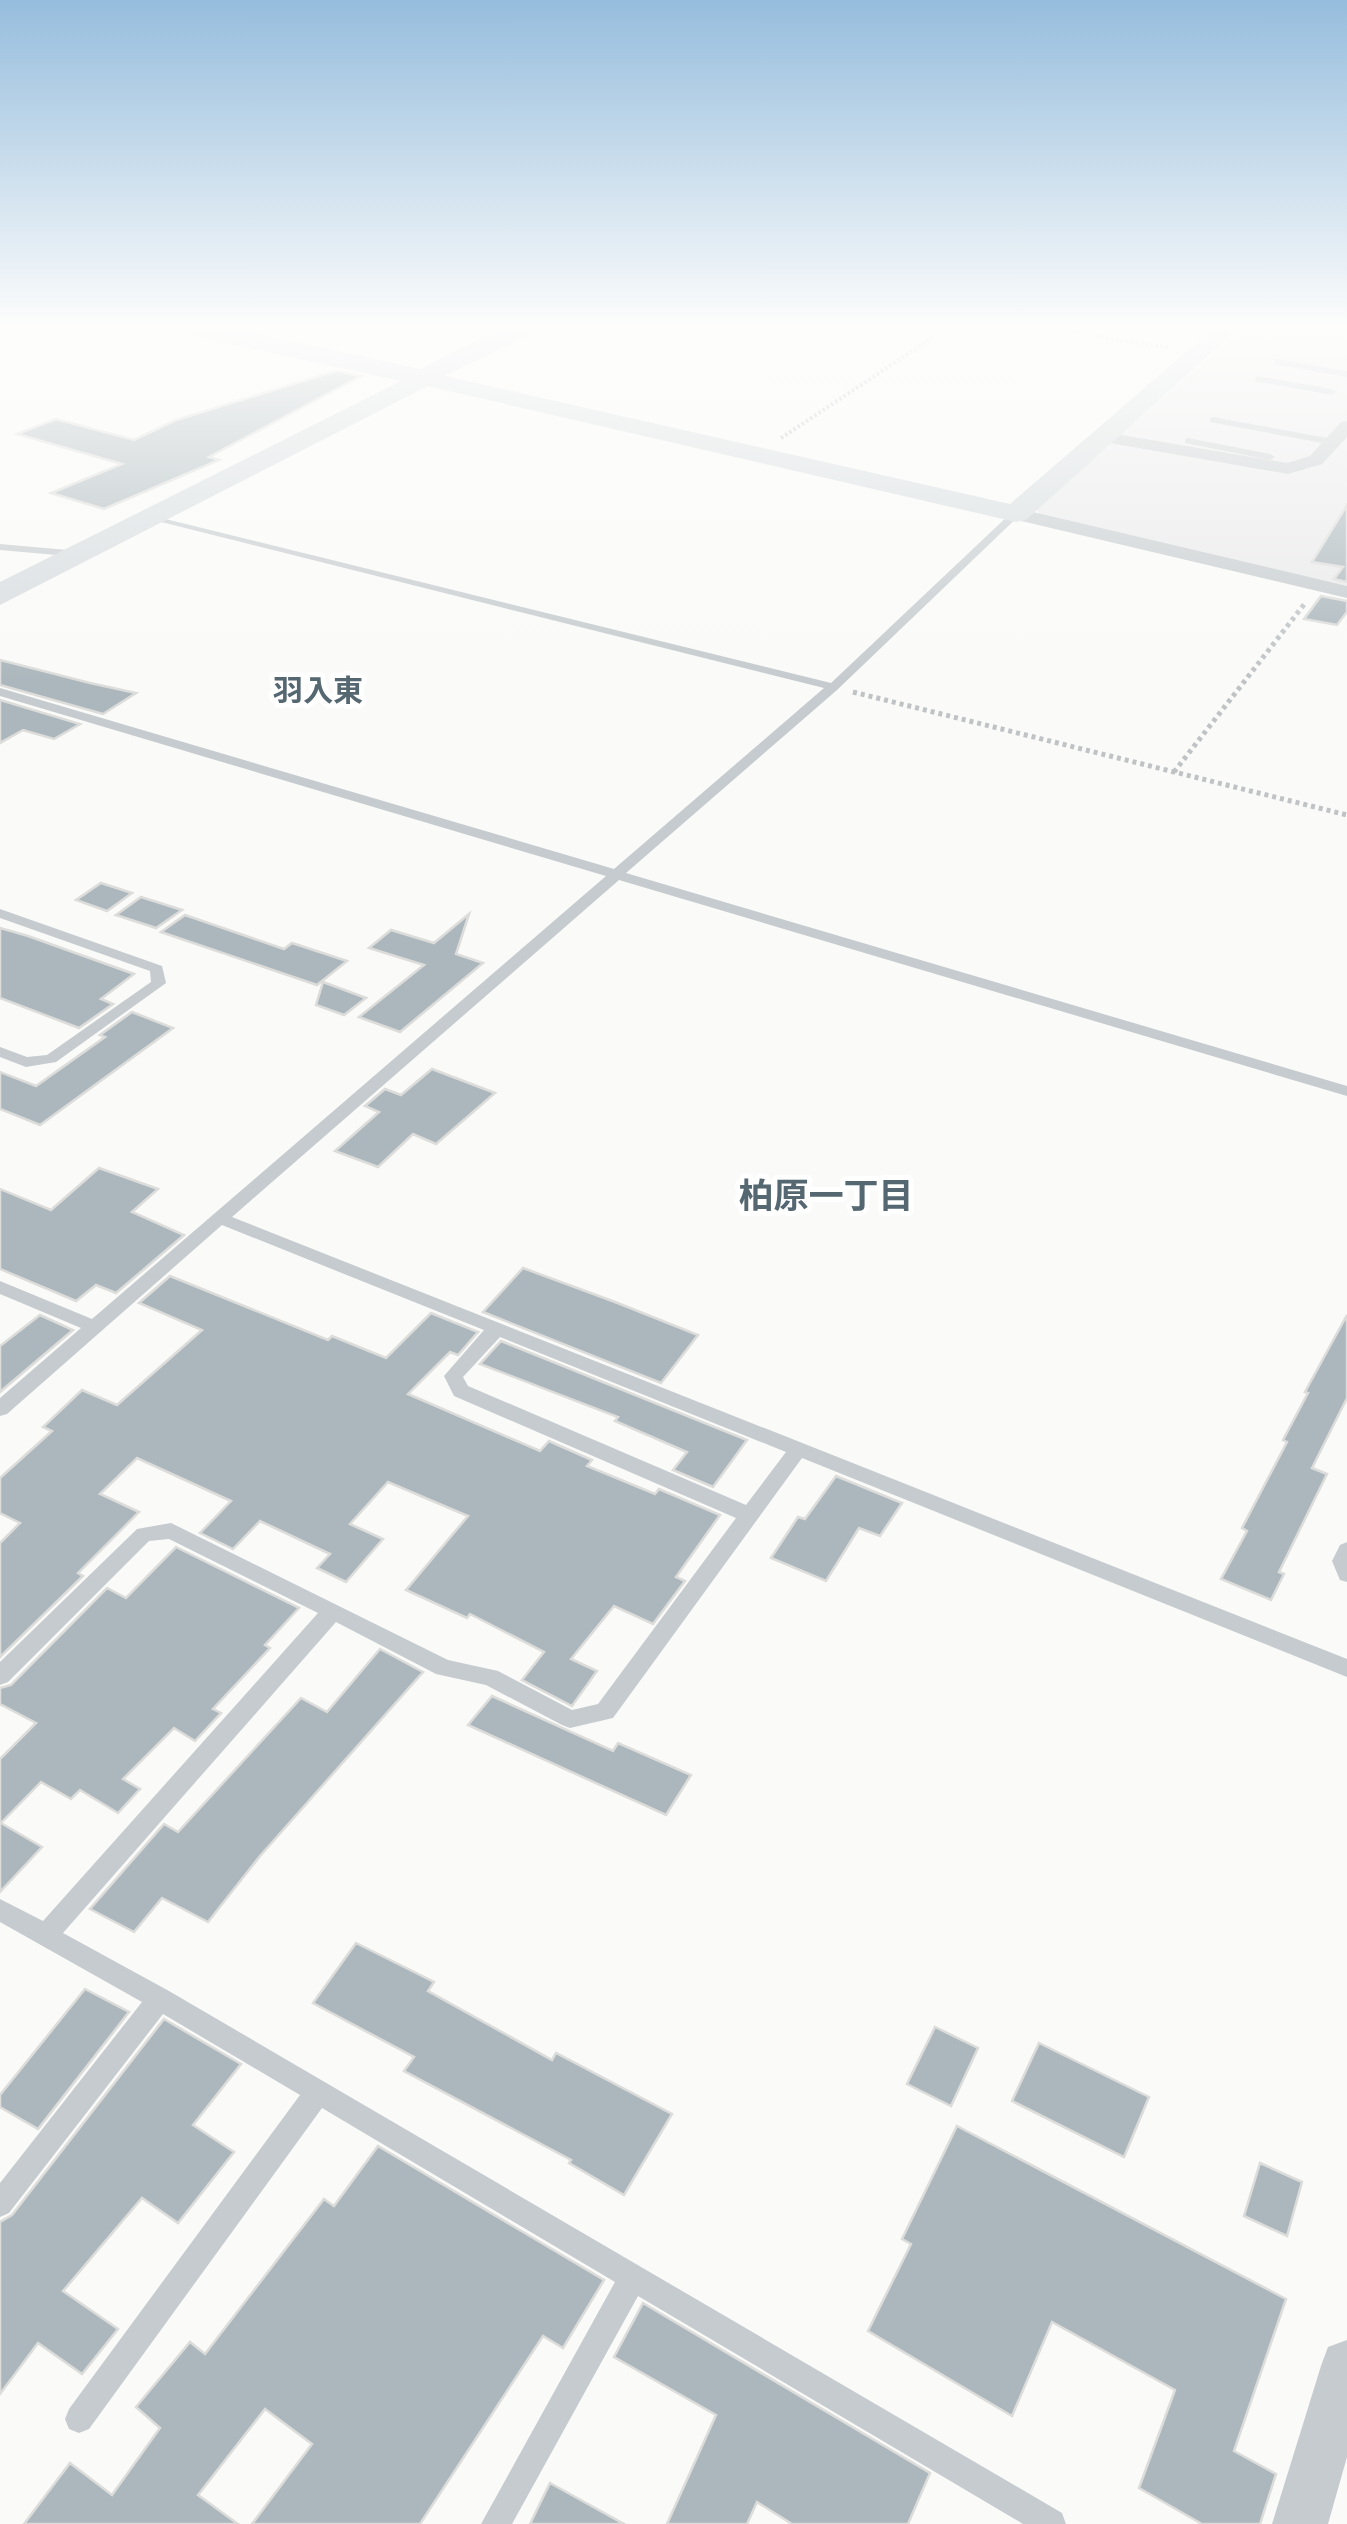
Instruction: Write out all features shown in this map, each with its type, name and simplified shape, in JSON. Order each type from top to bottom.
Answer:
[{"type":"main road","points":[[0,595],[14,580],[80,554],[291,446]]},
{"type":"main road","points":[[720,446],[1016,514],[1094,446]]},
{"type":"street","points":[[1155,446],[1288,469],[1308,465],[1329,446]]},
{"type":"street","points":[[1016,514],[1347,592]]},
{"type":"street","points":[[1300,2524],[1347,2366]]},
{"type":"lane","points":[[1213,446],[1270,457]]},
{"type":"lane","points":[[0,1409],[833,687],[1016,514]]},
{"type":"lane","points":[[153,517],[833,687]]},
{"type":"lane","points":[[0,547],[80,554]]},
{"type":"lane","points":[[0,692],[1347,1091]]},
{"type":"lane","points":[[0,913],[157,969],[159,983],[51,1059],[26,1062],[0,1052]]},
{"type":"lane","points":[[220,1218],[1347,1668]]},
{"type":"lane","points":[[0,1287],[94,1328]]},
{"type":"lane","points":[[497,1328],[453,1376],[460,1391],[749,1515]]},
{"type":"lane","points":[[0,1676],[144,1534],[170,1531],[444,1668],[490,1677],[570,1718],[605,1712],[798,1449]]},
{"type":"lane","points":[[1347,1550],[1342,1562],[1347,1574]]},
{"type":"lane","points":[[45,1936],[333,1611]]},
{"type":"lane","points":[[0,1910],[160,1999],[1051,2524]]},
{"type":"lane","points":[[0,2204],[160,1999]]},
{"type":"lane","points":[[79,2419],[318,2092]]},
{"type":"lane","points":[[496,2524],[633,2278]]},
{"type":"path","points":[[756,454],[768,446]]},
{"type":"path","points":[[1174,772],[1318,586]]},
{"type":"path","points":[[833,687],[1347,814]]},
{"type":"shaded area","points":[[1108,446],[1347,446],[1347,586],[1044,518],[1035,509]]},
{"type":"building","points":[[58,446],[230,446],[209,457],[219,460],[104,509],[51,493],[122,464]]},
{"type":"building","points":[[1347,505],[1347,582],[1334,579],[1343,567],[1312,562]]},
{"type":"building","points":[[1321,596],[1347,601],[1347,612],[1337,625],[1304,619]]},
{"type":"building","points":[[0,660],[136,693],[103,714],[0,685]]},
{"type":"building","points":[[0,700],[80,724],[54,739],[23,730],[0,743]]},
{"type":"building","points":[[101,883],[132,893],[107,911],[76,900]]},
{"type":"building","points":[[141,897],[182,910],[156,928],[116,915]]},
{"type":"building","points":[[469,914],[456,954],[483,963],[400,1032],[359,1017],[424,965],[369,948],[391,930],[434,943]]},
{"type":"building","points":[[185,915],[284,949],[292,943],[347,961],[317,985],[161,932]]},
{"type":"building","points":[[0,928],[134,974],[101,999],[113,1004],[79,1028],[0,998]]},
{"type":"building","points":[[323,982],[366,998],[344,1015],[316,1005]]},
{"type":"building","points":[[132,1012],[173,1028],[40,1125],[0,1109],[0,1072],[36,1086],[105,1037],[100,1035]]},
{"type":"building","points":[[432,1069],[495,1093],[436,1144],[413,1134],[378,1167],[335,1151],[379,1112],[365,1106],[385,1089],[401,1095]]},
{"type":"building","points":[[99,1168],[158,1189],[132,1212],[184,1235],[116,1293],[96,1285],[76,1301],[0,1269],[0,1189],[51,1210]]},
{"type":"building","points":[[523,1268],[698,1335],[661,1383],[483,1312]]},
{"type":"building","points":[[170,1276],[328,1340],[332,1336],[386,1358],[431,1313],[478,1332],[458,1355],[450,1352],[408,1394],[540,1451],[549,1441],[592,1460],[587,1466],[655,1494],[659,1489],[720,1515],[676,1577],[685,1581],[653,1624],[614,1606],[571,1659],[597,1671],[572,1706],[522,1680],[544,1652],[470,1614],[467,1618],[406,1590],[468,1516],[388,1482],[350,1524],[383,1539],[346,1582],[317,1568],[330,1554],[260,1521],[233,1549],[200,1533],[231,1501],[137,1458],[100,1494],[139,1512],[78,1573],[83,1576],[0,1657],[0,1543],[20,1523],[0,1513],[0,1478],[52,1431],[43,1427],[82,1390],[117,1405],[202,1330],[139,1303]]},
{"type":"building","points":[[40,1315],[73,1330],[0,1392],[0,1346]]},
{"type":"building","points":[[1347,1315],[1347,1398],[1312,1468],[1327,1474],[1279,1572],[1284,1574],[1271,1600],[1221,1579],[1247,1531],[1242,1528],[1287,1442],[1283,1440],[1308,1393],[1305,1392]]},
{"type":"building","points":[[501,1341],[747,1440],[713,1487],[673,1470],[687,1452],[615,1421],[618,1417],[480,1364]]},
{"type":"building","points":[[836,1476],[902,1503],[880,1536],[859,1528],[826,1581],[771,1558],[798,1517],[805,1519]]},
{"type":"building","points":[[176,1547],[299,1608],[265,1645],[270,1648],[213,1709],[221,1713],[195,1741],[174,1728],[123,1779],[140,1789],[118,1813],[80,1790],[71,1799],[41,1782],[1,1823],[42,1847],[0,1892],[0,1759],[36,1723],[0,1704],[0,1688],[11,1685],[107,1588],[126,1598]]},
{"type":"building","points":[[380,1649],[423,1672],[260,1856],[208,1922],[162,1898],[134,1932],[90,1909],[164,1824],[178,1832],[301,1698],[327,1712]]},
{"type":"building","points":[[492,1696],[613,1751],[618,1743],[691,1775],[666,1815],[468,1725]]},
{"type":"building","points":[[356,1943],[434,1982],[428,1991],[552,2060],[556,2053],[672,2114],[624,2195],[569,2163],[571,2160],[404,2071],[414,2057],[313,2003]]},
{"type":"building","points":[[85,1989],[129,2012],[38,2129],[0,2107],[0,2095]]},
{"type":"building","points":[[164,2019],[241,2064],[193,2125],[234,2152],[178,2223],[142,2198],[63,2291],[118,2329],[82,2374],[38,2343],[0,2394],[0,2222],[12,2215]]},
{"type":"building","points":[[935,2027],[978,2048],[951,2106],[907,2084]]},
{"type":"building","points":[[1039,2043],[1149,2097],[1124,2157],[1012,2101]]},
{"type":"building","points":[[957,2126],[1286,2299],[1234,2451],[1276,2474],[1260,2524],[1202,2524],[1139,2488],[1175,2390],[1052,2322],[1012,2416],[868,2331],[911,2244],[902,2239]]},
{"type":"building","points":[[378,2146],[604,2280],[563,2348],[543,2336],[420,2524],[252,2524],[312,2444],[265,2409],[198,2495],[238,2524],[24,2524],[70,2463],[112,2495],[160,2428],[136,2407],[190,2342],[205,2354],[324,2199],[334,2206]]},
{"type":"building","points":[[1260,2163],[1302,2182],[1287,2236],[1244,2216]]},
{"type":"building","points":[[643,2303],[930,2473],[908,2524],[792,2524],[757,2502],[747,2524],[667,2524],[716,2415],[614,2357]]},
{"type":"building","points":[[550,2483],[624,2524],[530,2524]]},
{"type":"district","name":"羽入東","points":[[318,692]]},
{"type":"district","name":"柏原一丁目","points":[[826,1197]]}]
